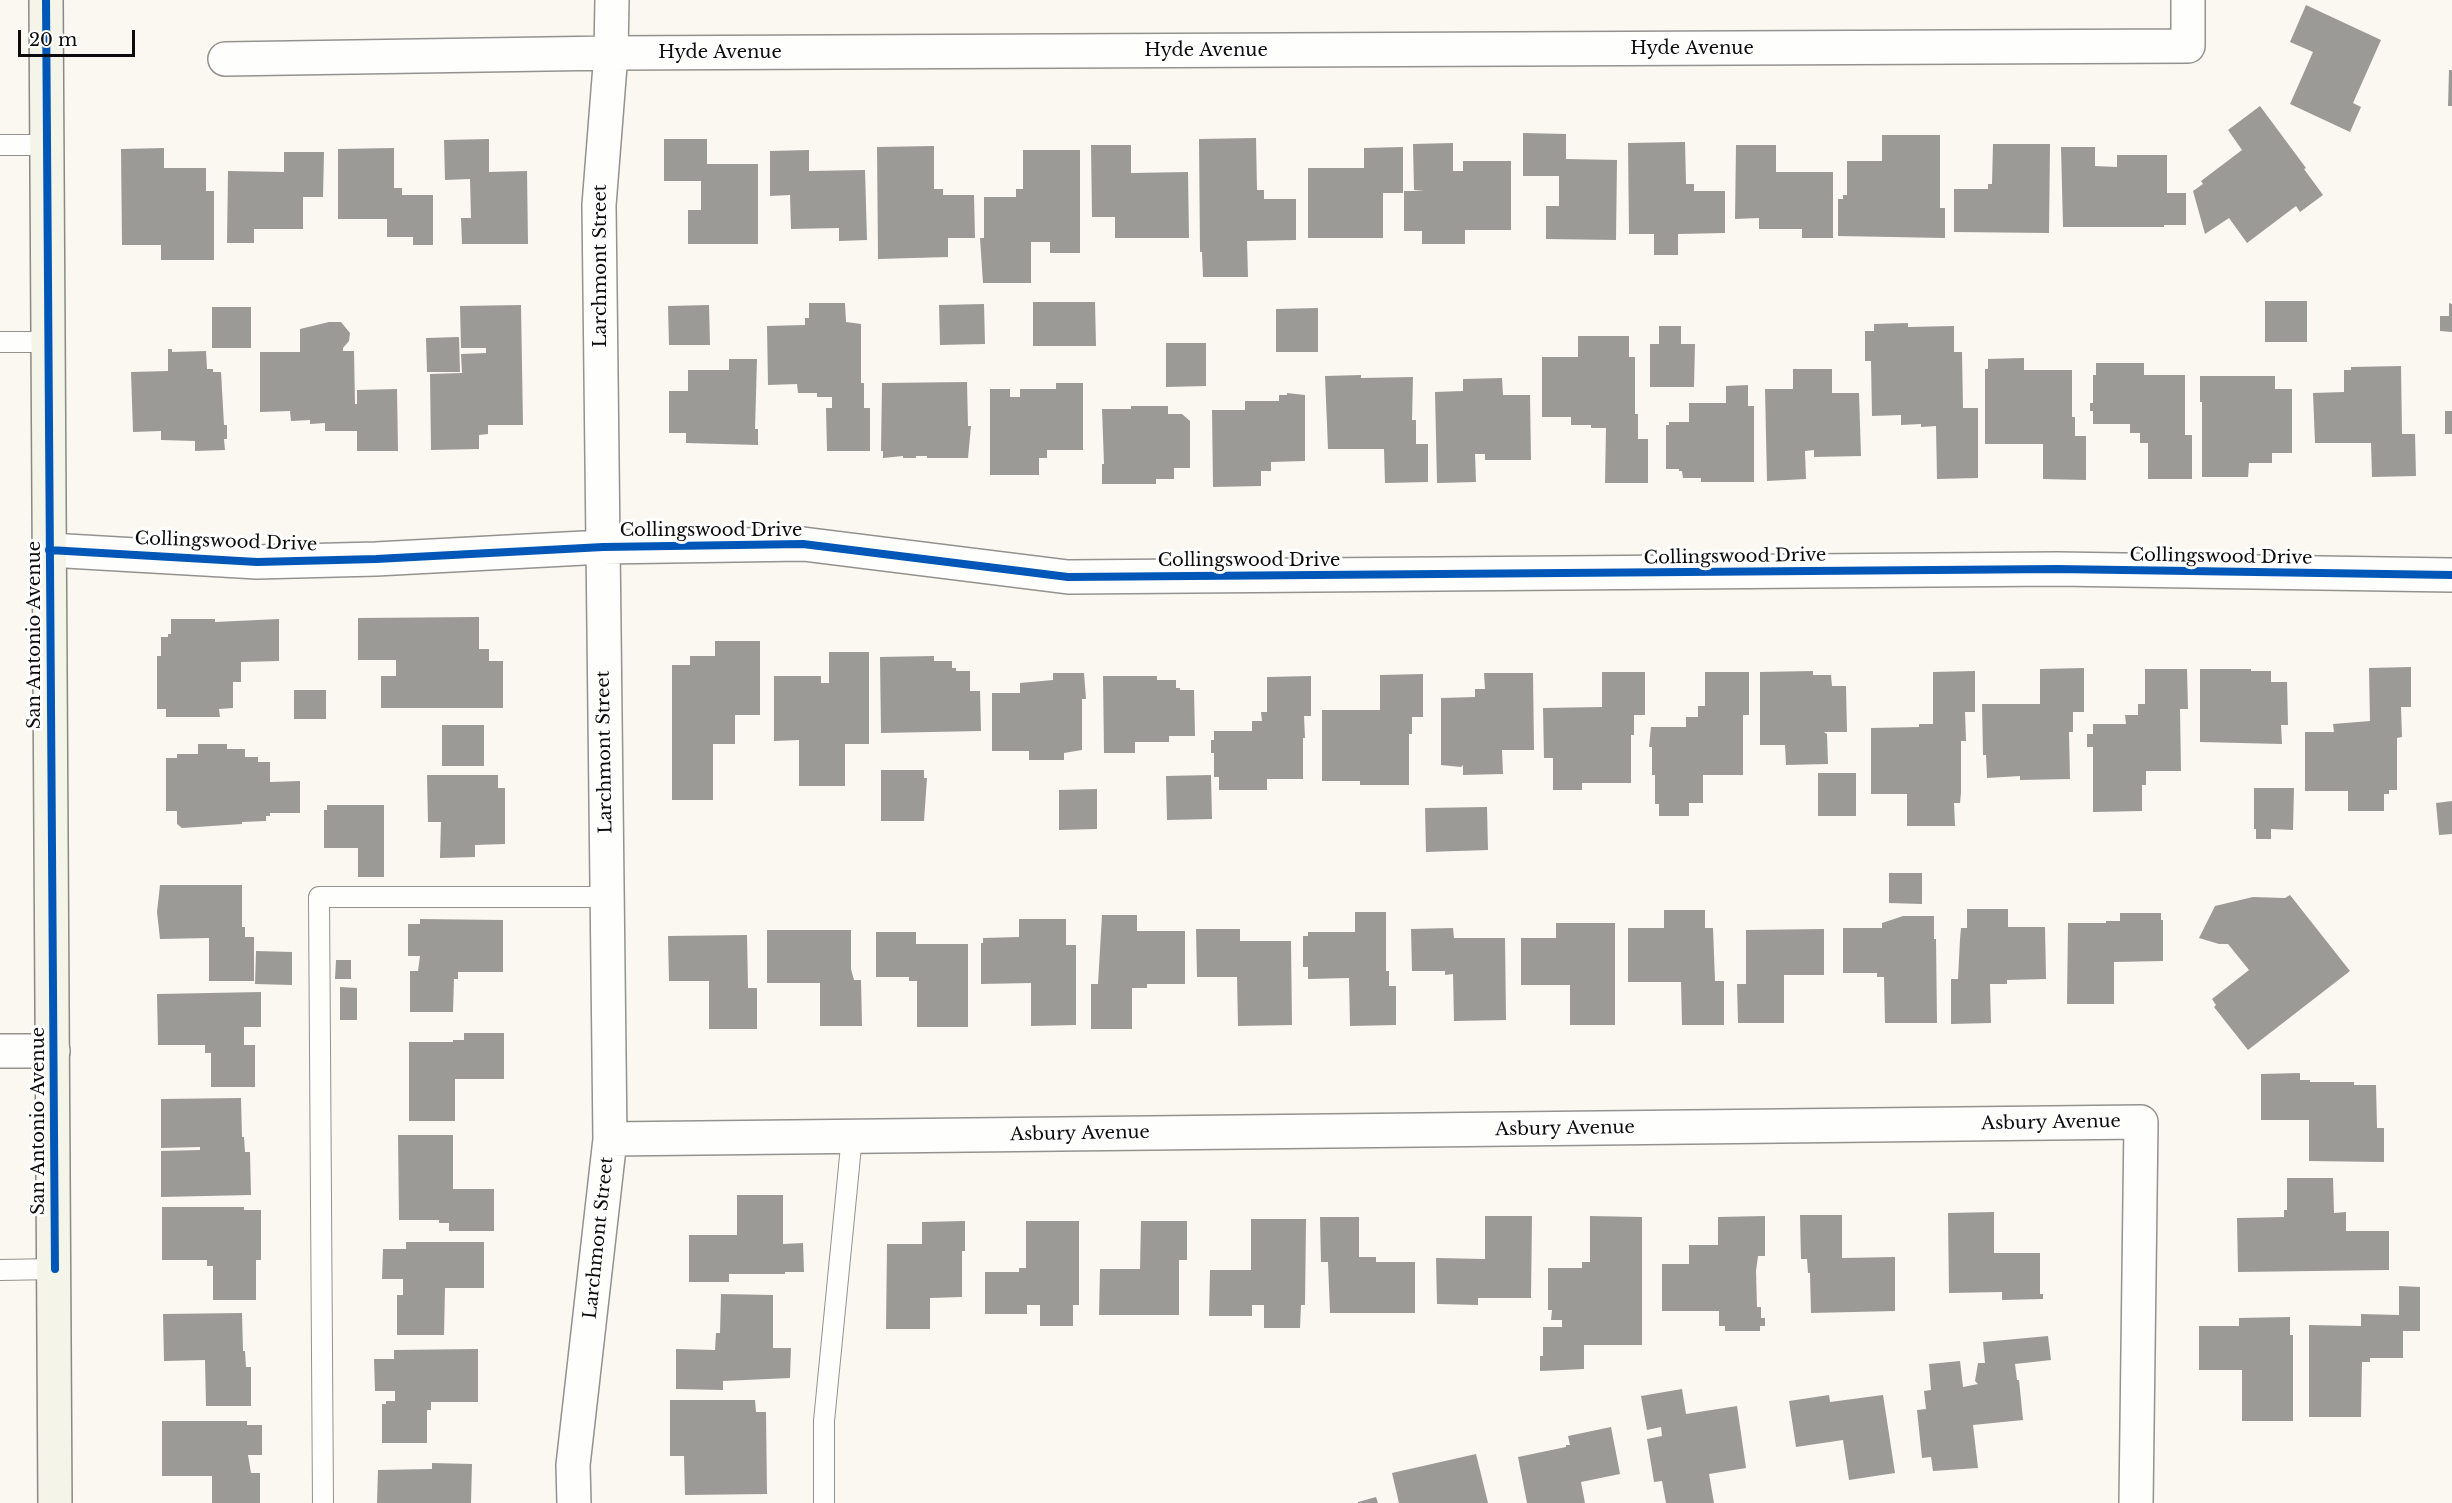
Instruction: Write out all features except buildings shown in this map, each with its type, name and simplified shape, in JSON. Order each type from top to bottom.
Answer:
[{"type":"main road","name":"San Antonio Avenue","points":[[46,0],[56,1503]]},
{"type":"street","name":"Larchmont Street","points":[[574,1503],[573,1465],[610,1139],[599,205],[611,53],[612,0]]},
{"type":"street","name":"Hyde Avenue","points":[[225,59],[611,53],[2188,46],[2188,0]]},
{"type":"street","name":"Collingswood Drive","points":[[49,550],[257,562],[376,559],[603,547],[803,544],[1068,577],[2045,569],[2452,575]]},
{"type":"street","points":[[0,1051],[53,1052]]},
{"type":"street","name":"Asbury Avenue","points":[[610,1139],[2141,1122],[2136,1503]]},
{"type":"lane","points":[[0,145],[47,145]]},
{"type":"lane","points":[[0,342],[48,342]]},
{"type":"lane","points":[[323,1503],[319,897],[606,897]]},
{"type":"lane","points":[[824,1503],[824,1421],[852,1136]]},
{"type":"lane","points":[[0,1270],[54,1269]]},
{"type":"cycle path","points":[[46,0],[55,1269]]},
{"type":"cycle path","points":[[49,550],[257,562],[376,559],[603,547],[803,544],[1068,577],[2057,569],[2452,575]]}]
